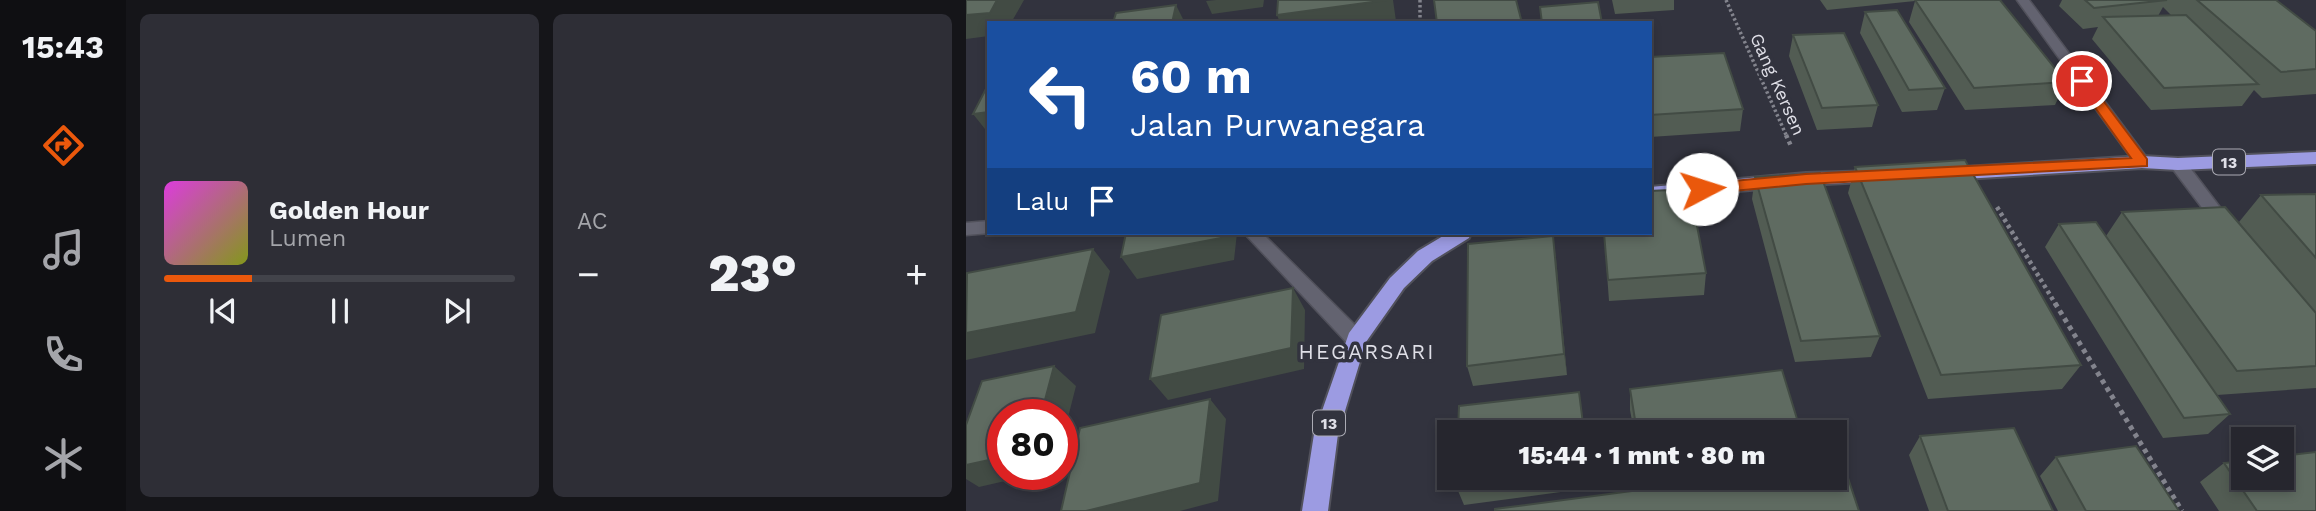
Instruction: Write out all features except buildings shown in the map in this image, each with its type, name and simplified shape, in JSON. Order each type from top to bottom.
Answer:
[{"type":"highway","name":"13","points":[[1924,175],[2142,162],[2178,164],[2316,158]]},
{"type":"highway","points":[[1652,193],[1806,179],[1898,176]]},
{"type":"highway","name":"13","points":[[1315,511],[1326,434],[1356,338],[1406,274],[1425,256],[1459,235]]},
{"type":"street","points":[[2023,0],[2142,162]]},
{"type":"street","points":[[2178,164],[2235,239]]},
{"type":"street","points":[[966,229],[987,227]]},
{"type":"street","points":[[1254,235],[1356,338]]},
{"type":"path","points":[[1420,0],[1420,21]]},
{"type":"path","name":"Gang Kersen","points":[[1726,0],[1806,179]]},
{"type":"path","points":[[1976,173],[2182,511]]},
{"type":"district","name":"HEGARSARI","points":[[1367,351]]},
{"type":"route","points":[[1702,189],[1806,179],[1976,173],[2142,162],[2082,81]]}]
